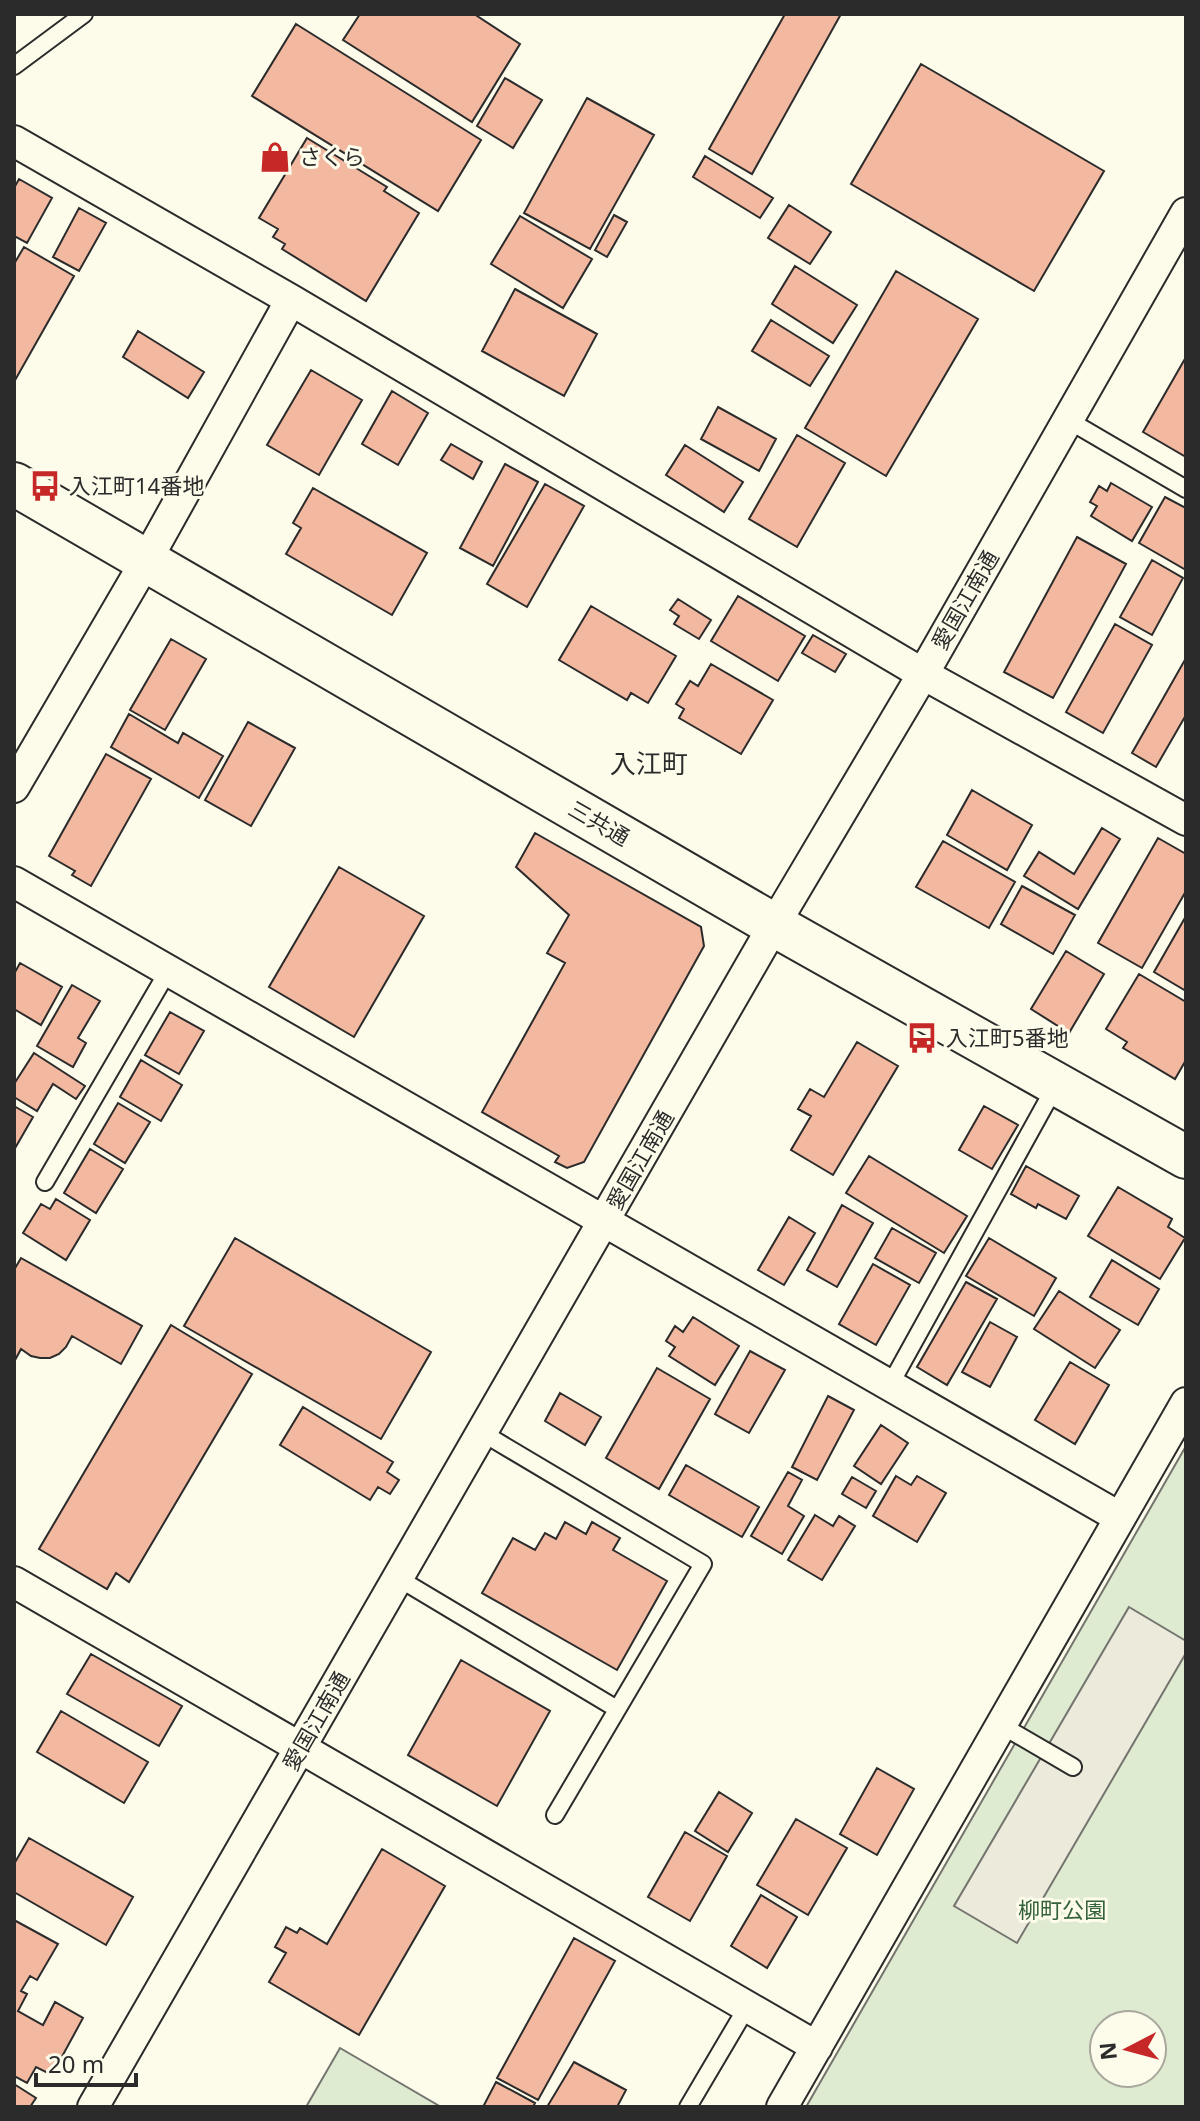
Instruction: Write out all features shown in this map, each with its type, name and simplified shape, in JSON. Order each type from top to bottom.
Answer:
[{"type":"street","points":[[14,141],[291,300],[923,674],[1186,820]]},
{"type":"street","name":"愛国江南通","points":[[93,2107],[774,925],[923,674],[1186,213]]},
{"type":"street","points":[[14,787],[146,561],[291,300]]},
{"type":"street","name":"三共通","points":[[14,484],[774,925],[1186,1157]]},
{"type":"street","points":[[14,882],[1119,1517]]},
{"type":"street","points":[[782,2107],[1186,1403]]},
{"type":"street","points":[[14,1582],[817,2047]]},
{"type":"lane","points":[[14,66],[84,14]]},
{"type":"lane","points":[[1068,420],[1186,489]]},
{"type":"lane","points":[[45,1182],[168,971]]},
{"type":"lane","points":[[890,1385],[1056,1084]]},
{"type":"lane","points":[[481,1432],[703,1564],[555,1815]]},
{"type":"lane","points":[[398,1578],[617,1709]]},
{"type":"lane","points":[[1001,1725],[1073,1767]]},
{"type":"lane","points":[[688,2107],[747,2007]]},
{"type":"green space","name":"柳町公園","points":[[1186,1446],[1186,2107],[806,2107]]},
{"type":"green space","points":[[340,2048],[441,2107],[306,2107]]},
{"type":"shaded area","points":[[1129,1607],[1186,1641],[1186,1653],[1017,1943],[954,1906]]},
{"type":"building","points":[[360,14],[474,14],[520,44],[472,122],[343,40]]},
{"type":"building","points":[[785,14],[841,14],[752,174],[709,149]]},
{"type":"building","points":[[296,24],[481,140],[438,211],[252,96]]},
{"type":"building","points":[[921,64],[1104,171],[1034,291],[851,184]]},
{"type":"building","points":[[505,78],[542,100],[513,148],[477,126]]},
{"type":"building","points":[[587,98],[654,135],[590,249],[524,213]]},
{"type":"building","points":[[307,138],[387,187],[384,191],[419,213],[366,301],[282,249],[285,244],[273,237],[278,229],[259,218]]},
{"type":"building","points":[[705,156],[773,198],[760,218],[693,177]]},
{"type":"building","points":[[19,179],[52,198],[27,243],[14,236],[14,188]]},
{"type":"building","points":[[789,205],[831,232],[810,264],[768,238]]},
{"type":"building","points":[[79,208],[106,223],[79,271],[53,257]]},
{"type":"building","points":[[614,215],[627,222],[607,257],[595,250]]},
{"type":"building","points":[[520,216],[592,259],[563,308],[491,264]]},
{"type":"building","points":[[24,247],[74,276],[14,382],[14,264]]},
{"type":"building","points":[[795,266],[857,305],[833,343],[772,304]]},
{"type":"building","points":[[896,271],[978,319],[886,476],[805,428]]},
{"type":"building","points":[[515,289],[597,334],[564,396],[482,351]]},
{"type":"building","points":[[771,320],[829,356],[810,386],[752,351]]},
{"type":"building","points":[[138,331],[204,372],[188,398],[123,357]]},
{"type":"building","points":[[1186,357],[1186,457],[1143,432]]},
{"type":"building","points":[[311,370],[362,400],[319,475],[267,445]]},
{"type":"building","points":[[392,391],[428,413],[398,465],[362,444]]},
{"type":"building","points":[[718,407],[776,439],[759,471],[701,439]]},
{"type":"building","points":[[797,435],[845,463],[797,547],[749,519]]},
{"type":"building","points":[[451,444],[482,462],[473,479],[441,460]]},
{"type":"building","points":[[685,445],[743,482],[724,512],[666,475]]},
{"type":"building","points":[[505,464],[538,482],[493,566],[460,548]]},
{"type":"building","points":[[1111,483],[1152,507],[1132,541],[1091,516],[1097,506],[1090,502],[1099,486],[1107,491]]},
{"type":"building","points":[[545,484],[584,506],[527,607],[487,584]]},
{"type":"building","points":[[313,488],[427,553],[392,615],[286,554],[301,528],[293,523]]},
{"type":"building","points":[[1165,497],[1186,508],[1186,570],[1139,543]]},
{"type":"building","points":[[1077,537],[1126,564],[1053,698],[1004,672]]},
{"type":"building","points":[[1152,560],[1183,578],[1152,635],[1120,617]]},
{"type":"building","points":[[738,596],[805,636],[778,681],[711,641]]},
{"type":"building","points":[[678,599],[711,620],[699,639],[674,624],[679,616],[670,610]]},
{"type":"building","points":[[591,606],[676,656],[648,703],[631,693],[627,700],[559,660]]},
{"type":"building","points":[[1115,624],[1152,645],[1103,733],[1066,712]]},
{"type":"building","points":[[813,635],[846,654],[835,672],[802,653]]},
{"type":"building","points":[[171,639],[206,659],[165,730],[130,710]]},
{"type":"building","points":[[1186,658],[1186,715],[1156,767],[1132,753]]},
{"type":"building","points":[[711,664],[773,700],[741,754],[679,718],[684,709],[676,704],[690,681],[698,686]]},
{"type":"building","points":[[129,714],[178,743],[183,733],[223,756],[199,798],[111,747]]},
{"type":"building","points":[[248,722],[295,748],[251,826],[205,800]]},
{"type":"building","points":[[106,754],[151,779],[91,886],[72,875],[75,871],[49,856]]},
{"type":"building","points":[[972,790],[1032,825],[1007,870],[947,835]]},
{"type":"building","points":[[1102,828],[1120,839],[1078,909],[1024,876],[1039,852],[1074,874]]},
{"type":"building","points":[[535,833],[701,927],[704,946],[584,1162],[567,1168],[555,1162],[559,1156],[482,1112],[565,963],[547,953],[569,915],[516,867]]},
{"type":"building","points":[[1158,838],[1186,854],[1186,891],[1142,968],[1098,943]]},
{"type":"building","points":[[943,841],[1015,882],[989,928],[916,887]]},
{"type":"building","points":[[339,867],[424,916],[354,1037],[269,987]]},
{"type":"building","points":[[1022,886],[1075,915],[1053,954],[1001,924]]},
{"type":"building","points":[[1186,916],[1186,991],[1154,972]]},
{"type":"building","points":[[1066,951],[1104,974],[1069,1033],[1031,1009]]},
{"type":"building","points":[[20,963],[62,987],[41,1025],[14,1009],[14,974]]},
{"type":"building","points":[[1139,974],[1186,1002],[1186,1060],[1175,1079],[1123,1048],[1127,1042],[1106,1029]]},
{"type":"building","points":[[72,985],[100,1001],[78,1038],[86,1043],[73,1067],[37,1046]]},
{"type":"building","points":[[170,1012],[204,1031],[179,1074],[145,1055]]},
{"type":"building","points":[[857,1042],[898,1066],[833,1175],[791,1150],[811,1116],[798,1109],[810,1089],[824,1097]]},
{"type":"building","points":[[34,1053],[85,1086],[76,1099],[53,1084],[37,1111],[14,1097],[14,1084]]},
{"type":"building","points":[[141,1060],[182,1085],[161,1121],[120,1097]]},
{"type":"building","points":[[118,1103],[150,1122],[125,1163],[94,1144]]},
{"type":"building","points":[[14,1106],[33,1117],[14,1150]]},
{"type":"building","points":[[984,1106],[1018,1125],[992,1169],[959,1150]]},
{"type":"building","points":[[90,1149],[123,1169],[96,1213],[64,1193]]},
{"type":"building","points":[[869,1156],[967,1216],[944,1253],[846,1193]]},
{"type":"building","points":[[1026,1166],[1079,1196],[1066,1219],[1038,1204],[1036,1208],[1011,1194]]},
{"type":"building","points":[[1118,1187],[1172,1219],[1168,1227],[1185,1238],[1160,1279],[1088,1236]]},
{"type":"building","points":[[56,1199],[90,1220],[66,1260],[23,1233],[41,1204],[50,1209]]},
{"type":"building","points":[[842,1205],[873,1223],[837,1287],[807,1270]]},
{"type":"building","points":[[789,1217],[815,1233],[784,1285],[758,1270]]},
{"type":"building","points":[[892,1228],[936,1253],[919,1283],[875,1258]]},
{"type":"building","points":[[235,1238],[431,1352],[381,1439],[184,1326]]},
{"type":"building","points":[[989,1238],[1056,1278],[1034,1316],[966,1276]]},
{"type":"building","points":[[21,1258],[142,1326],[121,1364],[72,1336],[59,1354],[40,1358],[21,1349],[14,1362],[14,1270]]},
{"type":"building","points":[[1112,1260],[1159,1289],[1138,1325],[1090,1297]]},
{"type":"building","points":[[873,1264],[910,1285],[876,1345],[839,1324]]},
{"type":"building","points":[[966,1282],[997,1299],[947,1385],[917,1367]]},
{"type":"building","points":[[1059,1291],[1120,1330],[1095,1368],[1034,1329]]},
{"type":"building","points":[[693,1317],[739,1346],[715,1385],[669,1356],[675,1347],[666,1341],[675,1326],[683,1332]]},
{"type":"building","points":[[990,1322],[1017,1337],[990,1387],[962,1372]]},
{"type":"building","points":[[171,1325],[252,1374],[129,1582],[116,1573],[107,1589],[39,1549]]},
{"type":"building","points":[[750,1351],[785,1370],[749,1433],[715,1414]]},
{"type":"building","points":[[1070,1362],[1109,1385],[1075,1444],[1035,1420]]},
{"type":"building","points":[[657,1368],[710,1399],[659,1489],[606,1458]]},
{"type":"building","points":[[560,1393],[601,1417],[585,1445],[545,1421]]},
{"type":"building","points":[[828,1396],[854,1410],[817,1480],[792,1467]]},
{"type":"building","points":[[303,1407],[393,1462],[387,1472],[399,1480],[390,1494],[378,1487],[370,1500],[280,1445]]},
{"type":"building","points":[[881,1425],[908,1443],[881,1484],[854,1466]]},
{"type":"building","points":[[686,1465],[759,1507],[742,1537],[669,1495]]},
{"type":"building","points":[[788,1472],[802,1480],[788,1506],[804,1516],[782,1554],[751,1536]]},
{"type":"building","points":[[896,1476],[911,1485],[917,1476],[946,1493],[917,1542],[873,1516]]},
{"type":"building","points":[[852,1477],[876,1491],[866,1508],[842,1494]]},
{"type":"building","points":[[815,1515],[833,1526],[839,1516],[855,1526],[822,1580],[788,1560]]},
{"type":"building","points":[[565,1522],[586,1534],[592,1522],[620,1538],[613,1550],[667,1581],[617,1670],[482,1593],[513,1538],[535,1550],[545,1533],[556,1539]]},
{"type":"building","points":[[91,1654],[182,1706],[159,1746],[67,1694]]},
{"type":"building","points":[[461,1660],[550,1711],[497,1806],[408,1755]]},
{"type":"building","points":[[61,1711],[148,1762],[124,1803],[37,1752]]},
{"type":"building","points":[[877,1768],[914,1789],[877,1855],[840,1834]]},
{"type":"building","points":[[719,1792],[752,1813],[728,1852],[695,1831]]},
{"type":"building","points":[[796,1819],[847,1848],[808,1915],[757,1885]]},
{"type":"building","points":[[685,1832],[727,1856],[690,1921],[648,1897]]},
{"type":"building","points":[[29,1838],[133,1897],[106,1945],[14,1892],[14,1864]]},
{"type":"building","points":[[382,1849],[445,1886],[359,2035],[269,1982],[286,1953],[275,1947],[286,1927],[297,1933],[300,1928],[327,1944]]},
{"type":"building","points":[[761,1895],[797,1917],[767,1968],[731,1946]]},
{"type":"building","points":[[14,1920],[58,1944],[37,1980],[30,1976],[21,1991],[27,1994],[18,2011],[43,2025],[55,2002],[83,2018],[52,2075],[36,2067],[27,2083],[14,2076]]},
{"type":"building","points":[[574,1938],[615,1961],[538,2100],[497,2078]]},
{"type":"building","points":[[574,2062],[626,2090],[617,2107],[547,2107]]},
{"type":"building","points":[[496,2082],[535,2103],[533,2107],[483,2107]]},
{"type":"building","points":[[14,2084],[36,2098],[30,2107],[14,2107]]},
{"type":"place","name":"さくら","points":[[275,157]]},
{"type":"place","name":"入江町14番地","points":[[45,486]]},
{"type":"place","name":"入江町5番地","points":[[922,1038]]},
{"type":"district","name":"入江町","points":[[649,764]]}]
